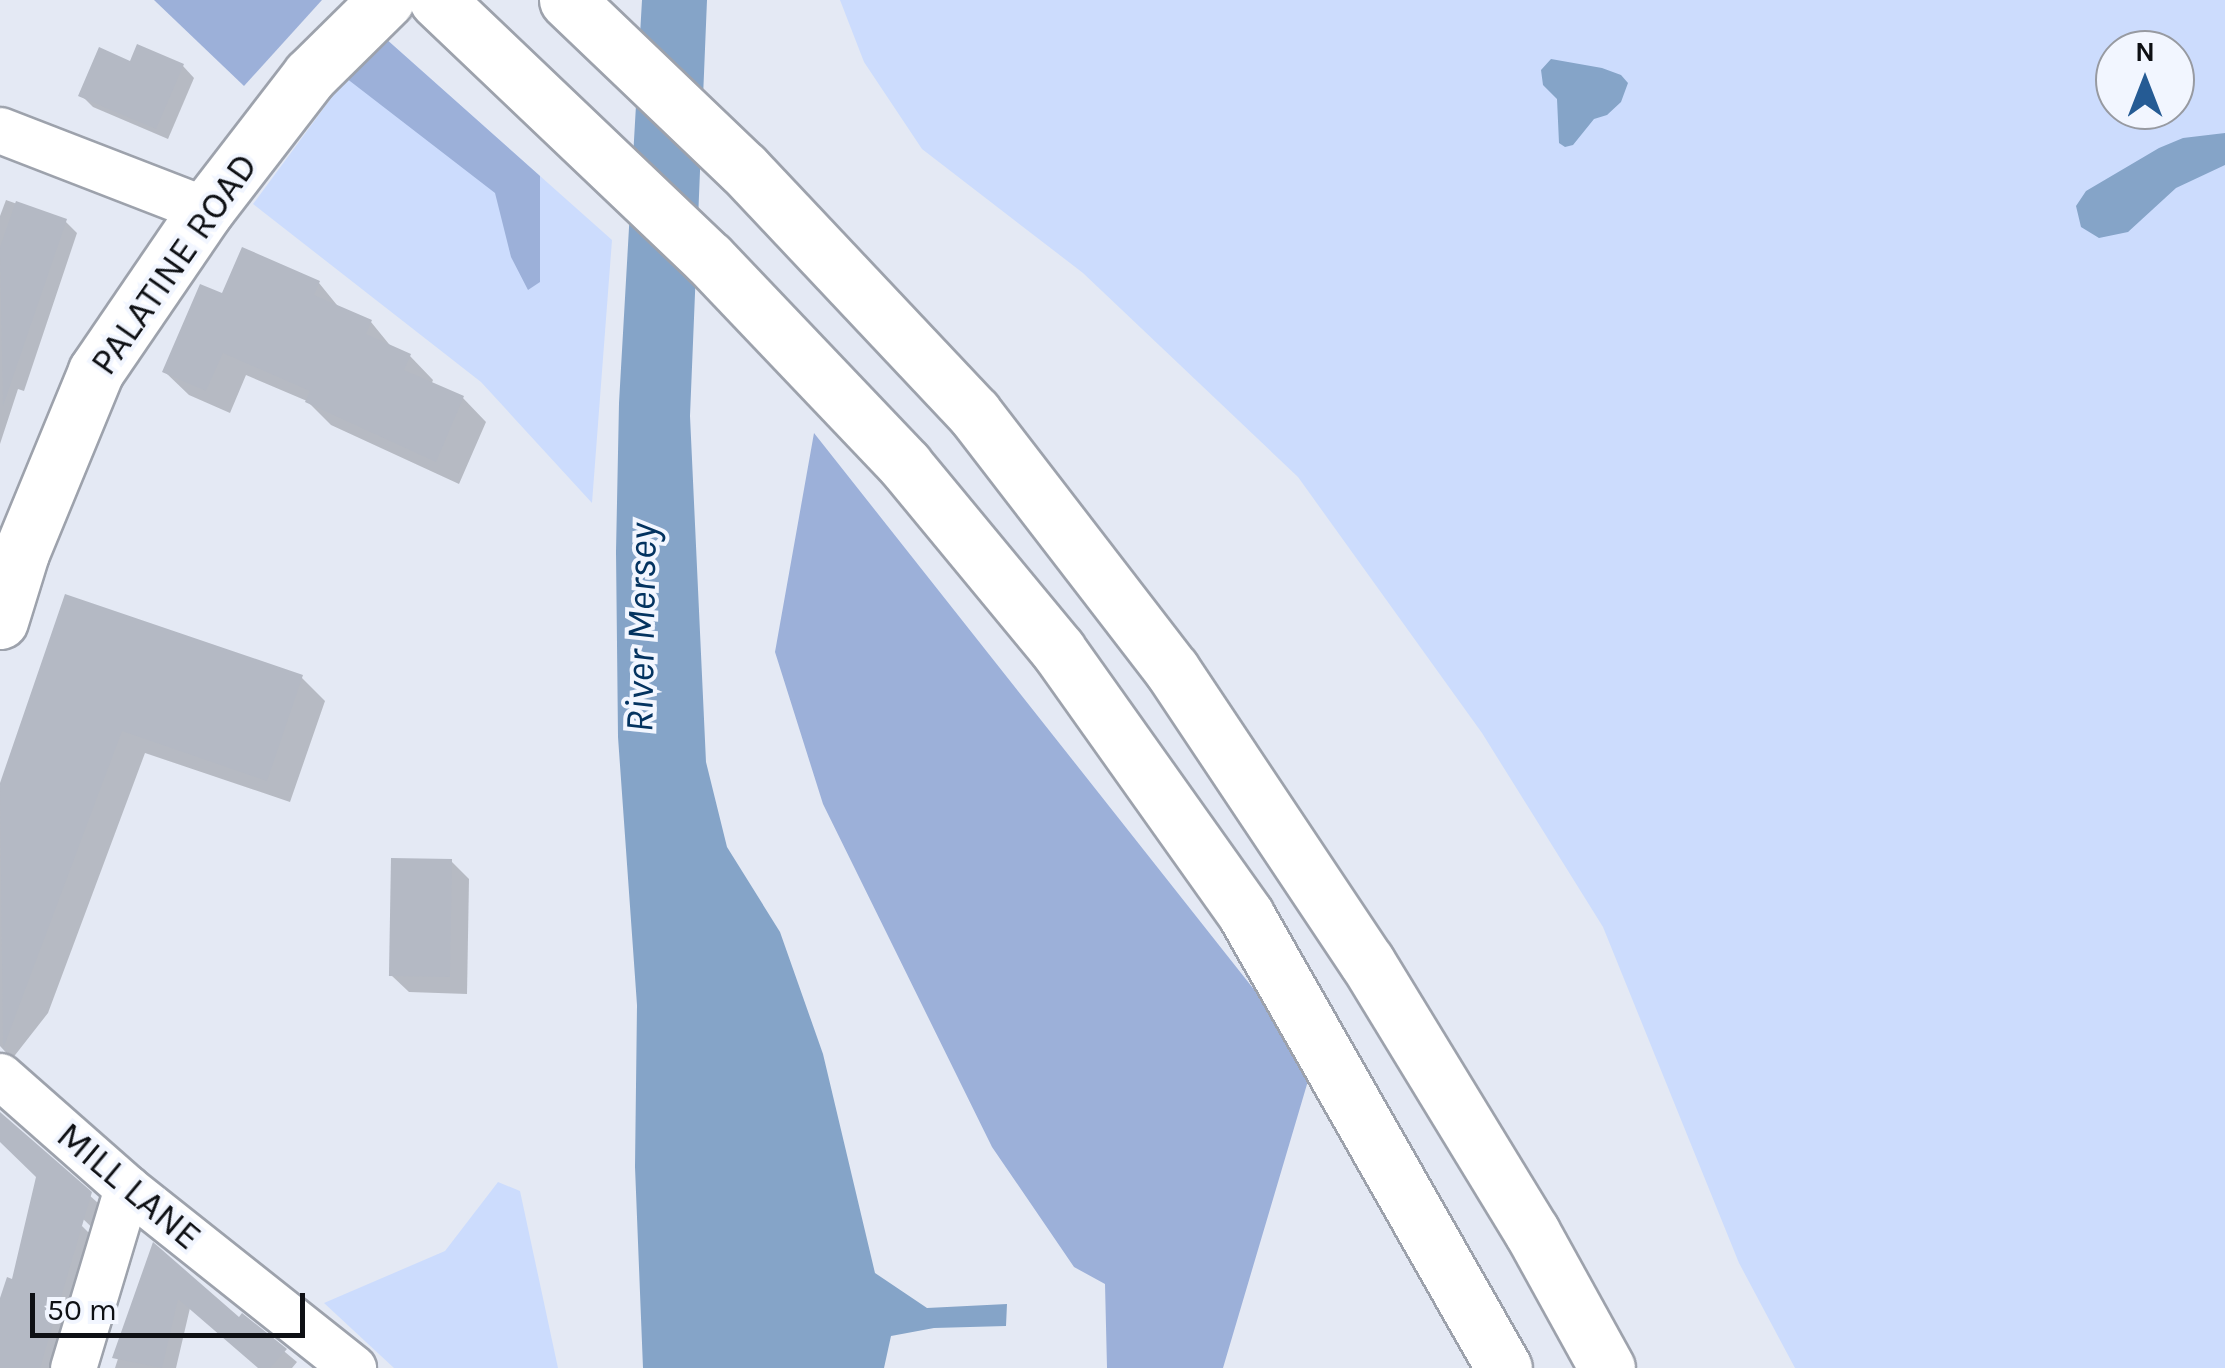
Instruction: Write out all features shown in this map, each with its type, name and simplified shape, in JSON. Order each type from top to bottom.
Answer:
[{"type":"main road","name":"PALATINE ROAD","points":[[0,621],[11,549],[96,371],[206,210],[310,75],[386,0]]},
{"type":"main road","points":[[437,0],[709,259],[905,465],[1058,650],[1246,915],[1504,1368]]},
{"type":"main road","points":[[566,0],[744,169],[974,413],[1172,670],[1367,962],[1532,1232],[1607,1368]]},
{"type":"street","points":[[0,130],[206,210]]},
{"type":"street","name":"MILL LANE","points":[[0,1076],[127,1188],[353,1368]]},
{"type":"street","points":[[73,1368],[127,1188]]},
{"type":"shaded area","points":[[154,0],[322,0],[244,86]]},
{"type":"shaded area","points":[[840,0],[2225,0],[2225,1368],[1795,1368],[1739,1263],[1603,927],[1482,733],[1298,477],[1083,273],[922,149],[864,62]]},
{"type":"shaded area","points":[[385,38],[612,240],[592,503],[481,382],[253,204],[346,78]]},
{"type":"shaded area","points":[[385,38],[540,176],[540,282],[528,290],[511,257],[495,193],[346,78]]},
{"type":"shaded area","points":[[814,433],[1313,1064],[1223,1368],[1107,1368],[1105,1284],[1074,1267],[992,1147],[823,804],[775,652]]},
{"type":"shaded area","points":[[498,1182],[520,1191],[558,1368],[394,1368],[324,1303],[445,1251]]},
{"type":"water","name":"River Mersey","points":[[642,0],[707,0],[690,416],[706,762],[727,847],[780,932],[823,1054],[875,1273],[927,1308],[1007,1304],[1006,1326],[934,1328],[891,1336],[884,1368],[643,1368],[635,1167],[637,1005],[618,737],[616,552],[619,403]]},
{"type":"water","points":[[1551,59],[1602,68],[1621,75],[1628,83],[1621,102],[1607,115],[1594,119],[1573,145],[1565,147],[1559,143],[1557,99],[1543,85],[1541,70]]},
{"type":"water","points":[[2225,133],[2225,165],[2176,188],[2128,232],[2099,238],[2081,227],[2076,206],[2086,191],[2159,148],[2183,138]]},
{"type":"building","points":[[137,44],[184,64],[156,129],[78,96],[99,47],[130,61]]},
{"type":"building","points":[[16,201],[67,219],[3,406],[0,247]]},
{"type":"building","points":[[242,247],[320,281],[314,295],[372,320],[366,334],[411,354],[404,370],[464,396],[436,462],[305,402],[310,391],[223,353],[206,391],[162,372],[200,284],[222,293]]},
{"type":"building","points":[[65,594],[303,675],[267,781],[122,731],[3,1049],[0,783]]},
{"type":"building","points":[[391,858],[452,859],[450,977],[389,976]]},
{"type":"building","points":[[0,1112],[92,1192],[40,1368],[0,1368],[0,1298],[7,1277],[12,1279],[36,1177],[0,1142]]},
{"type":"building","points":[[153,1242],[239,1317],[242,1313],[287,1349],[270,1368],[258,1368],[178,1299],[162,1368],[112,1358]]}]
